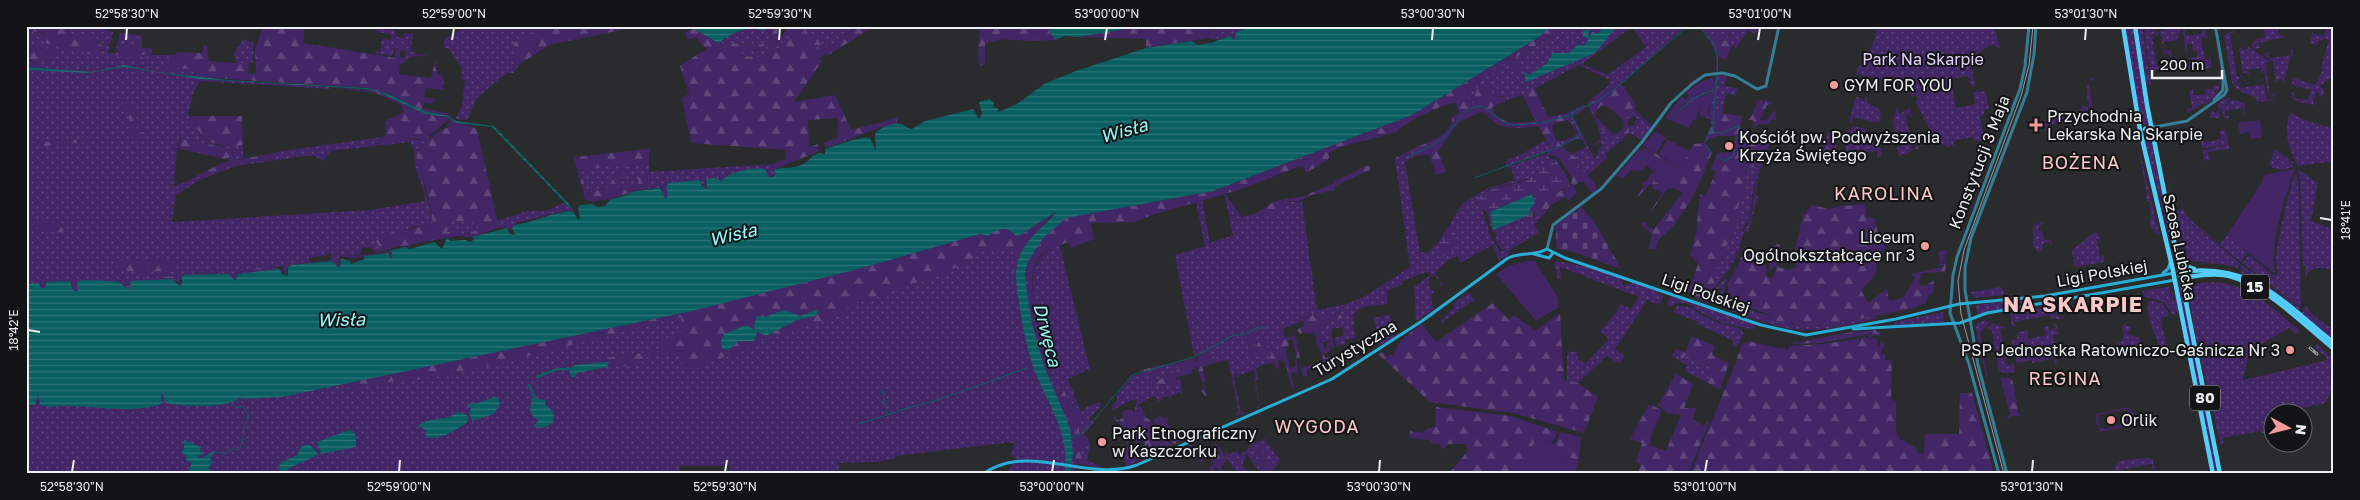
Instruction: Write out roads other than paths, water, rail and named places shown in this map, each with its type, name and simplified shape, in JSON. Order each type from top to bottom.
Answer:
[{"type":"main road","name":"Szosa Lubicka","points":[[2123,26],[2171,260],[2181,275]]},
{"type":"main road","name":"Szosa Lubicka","points":[[2135,26],[2152,128],[2220,474]]},
{"type":"main road","points":[[2143,130],[2156,146]]},
{"type":"main road","points":[[2167,241],[2181,275],[2175,280]]},
{"type":"main road","name":"Ligi Polskiej","points":[[1549,251],[1761,325],[1796,334],[1811,335],[1967,303],[2045,296],[2158,275],[2181,275]]},
{"type":"main road","points":[[1528,253],[1545,257],[1549,251],[1552,257]]},
{"type":"main road","name":"Turystyczna","points":[[983,474],[1011,461],[1025,460],[1085,468],[1112,470],[1128,468],[1332,379],[1422,321],[1507,260],[1518,254],[1549,251]]},
{"type":"main road","name":"Ligi Polskiej","points":[[1545,257],[1566,258]]},
{"type":"main road","name":"15","points":[[2178,258],[2188,268],[2230,272],[2253,281],[2334,343]]},
{"type":"main road","points":[[2158,275],[2168,269],[2171,260]]},
{"type":"main road","name":"15","points":[[2181,275],[2200,269]]},
{"type":"main road","name":"15","points":[[2181,275],[2221,275],[2249,283],[2334,349]]},
{"type":"main road","name":"Ligi Polskiej","points":[[1840,330],[1953,324],[1987,313],[2175,280]]},
{"type":"main road","name":"Szosa Lubicka","points":[[2175,280],[2213,474]]},
{"type":"street","points":[[1549,251],[1549,238],[1553,225],[1601,189],[1681,93],[1702,78],[1717,73],[1732,75],[1758,89],[1765,87],[1768,83],[1779,26]]},
{"type":"street","name":"Konstytucji 3 Maja","points":[[1953,324],[1950,316],[1950,307],[1957,258],[2020,89],[2025,66],[2029,26]]},
{"type":"street","name":"Konstytucji 3 Maja","points":[[1970,320],[1964,275],[1967,250],[2026,92],[2034,54],[2036,26]]},
{"type":"street","points":[[2143,130],[2188,121],[2226,92],[2216,26]]},
{"type":"street","points":[[1970,320],[1978,365],[2007,474]]},
{"type":"street","points":[[1953,324],[1969,364],[1999,474]]},
{"type":"water","points":[[695,26],[766,26],[766,31],[746,29],[730,35],[718,43],[694,29]]},
{"type":"water","points":[[1049,26],[1122,26],[1121,30],[1077,37],[1065,36],[1055,40],[1049,30]]},
{"type":"water","name":"Wisła","points":[[1253,26],[1551,26],[1539,37],[1412,115],[1213,191],[1066,218],[1044,237],[1028,261],[1025,273],[1026,286],[1032,324],[1044,366],[1070,428],[1073,454],[1070,474],[1064,474],[1065,446],[1057,420],[1034,369],[1029,353],[1016,282],[1018,261],[1025,246],[1057,211],[1016,236],[1009,230],[1002,229],[988,236],[980,234],[862,268],[692,311],[282,397],[240,399],[241,396],[236,400],[217,405],[182,405],[165,403],[162,390],[161,404],[138,409],[114,409],[79,406],[43,406],[40,405],[38,393],[35,405],[26,405],[26,284],[39,283],[41,288],[45,288],[46,282],[70,281],[73,290],[77,292],[79,288],[77,282],[83,280],[119,282],[128,289],[130,288],[131,281],[173,279],[182,286],[182,277],[184,275],[228,274],[236,281],[237,274],[279,269],[282,274],[288,276],[288,267],[291,265],[332,261],[339,268],[342,259],[350,261],[351,264],[365,259],[363,257],[366,256],[388,253],[391,259],[392,250],[405,247],[410,249],[434,242],[442,249],[447,237],[450,241],[465,240],[471,242],[474,239],[472,237],[507,228],[510,234],[515,235],[512,228],[515,225],[558,213],[573,211],[578,220],[580,218],[578,208],[580,205],[593,204],[598,207],[605,206],[611,199],[625,196],[632,192],[660,188],[665,198],[668,198],[666,186],[669,183],[699,180],[701,181],[701,186],[707,189],[706,179],[715,178],[721,181],[735,173],[760,169],[765,169],[769,177],[773,177],[775,175],[774,169],[802,165],[816,154],[821,153],[825,155],[825,149],[860,138],[870,138],[876,151],[875,134],[890,125],[901,124],[912,129],[925,121],[973,109],[979,119],[982,114],[979,102],[990,99],[994,102],[993,107],[999,109],[996,113],[1017,104],[1044,84],[1076,71],[1146,48],[1192,41],[1197,45],[1211,43],[1229,36],[1235,40],[1236,32]]},
{"type":"water","points":[[1603,26],[1617,26],[1595,53],[1526,82],[1524,72],[1530,75],[1547,63],[1553,53],[1569,53],[1577,45],[1585,45],[1589,38],[1583,37],[1583,31],[1590,29],[1588,34],[1590,37],[1592,33],[1599,33]]},
{"type":"water","points":[[124,65],[157,72],[228,80],[367,88],[388,94],[424,111],[449,116],[456,121],[494,126],[569,204],[573,211],[492,127],[456,123],[448,117],[425,114],[376,91],[199,79],[124,67],[87,73],[29,70],[26,67],[91,72]]},
{"type":"water","points":[[1532,194],[1535,203],[1530,209],[1529,215],[1493,230],[1490,212]]},
{"type":"water","points":[[784,310],[800,316],[816,310],[819,311],[815,316],[797,320],[766,336],[757,332],[754,341],[739,341],[728,350],[722,349],[721,340],[724,334],[746,325],[755,330],[754,325],[757,316],[765,317]]},
{"type":"water","points":[[609,362],[607,367],[577,373],[575,377],[571,377],[569,369],[575,365]]},
{"type":"water","points":[[494,397],[498,398],[500,404],[494,414],[472,421],[469,413],[471,408],[467,404],[478,403]]},
{"type":"water","points":[[532,398],[546,400],[545,404],[554,413],[553,422],[544,427],[534,426],[539,419],[534,418],[530,411]]},
{"type":"water","points":[[457,412],[466,414],[467,423],[442,436],[425,437],[426,430],[418,426],[427,421],[448,417]]},
{"type":"water","points":[[349,430],[354,432],[356,447],[321,454],[317,442]]},
{"type":"water","points":[[184,440],[201,447],[200,451],[204,454],[198,457],[202,458],[215,452],[210,458],[212,463],[208,468],[215,474],[187,474],[192,463],[187,461],[185,455],[181,452],[184,448]]},
{"type":"water","points":[[309,444],[318,454],[316,456],[289,468],[287,472],[278,470],[280,463],[297,455],[301,447]]},
{"type":"waterway","points":[[1555,149],[1581,134],[1572,117],[1573,112],[1598,101],[1617,87],[1688,26]]},
{"type":"waterway","points":[[1698,26],[1712,41],[1717,52],[1714,123]]},
{"type":"waterway","points":[[1678,111],[1694,98],[1713,90]]},
{"type":"waterway","points":[[1407,157],[1438,142],[1465,112],[1476,107],[1484,107],[1505,123],[1512,125],[1538,123]]},
{"type":"waterway","points":[[1542,123],[1570,115]]},
{"type":"waterway","points":[[1713,122],[1713,132],[1723,133],[1739,125],[1739,139],[1747,143]]},
{"type":"waterway","points":[[1706,141],[1711,130]]},
{"type":"waterway","points":[[1717,156],[1725,161],[1734,155],[1734,144]]},
{"type":"waterway","points":[[1705,145],[1711,152]]},
{"type":"waterway","points":[[1474,178],[1551,150]]},
{"type":"waterway","points":[[1084,432],[1132,375],[1194,357],[1234,335],[1244,335],[1256,328],[1266,328]]},
{"type":"waterway","points":[[955,394],[1027,368]]},
{"type":"waterway","points":[[537,377],[557,369],[569,369]]},
{"type":"waterway","points":[[529,385],[535,398]]},
{"type":"waterway","points":[[882,390],[887,414]]},
{"type":"waterway","points":[[941,398],[953,394]]},
{"type":"waterway","points":[[898,411],[940,399]]},
{"type":"waterway","points":[[216,452],[224,454],[232,449],[239,450],[243,441],[245,425],[249,417],[243,406],[237,408],[231,403]]},
{"type":"waterway","points":[[858,424],[897,412]]},
{"type":"waterway","points":[[1072,438],[1080,434]]},
{"type":"tram line","points":[[2004,474],[1961,314],[1958,281],[1964,250],[2021,96],[2029,65],[2033,26]]},
{"type":"railway","points":[[2310,348],[2317,354]]},
{"type":"place","name":"GYM FOR YOU","points":[[1834,85]]},
{"type":"place","name":"Przychodnia Lekarska Na Skarpie","points":[[2036,125]]},
{"type":"place","name":"Kościół pw. Podwyższenia Krzyża Świętego","points":[[1729,146]]},
{"type":"place","name":"Liceum Ogólnokształcące nr 3","points":[[1925,246]]},
{"type":"place","name":"PSP Jednostka Ratowniczo-Gaśnicza Nr 3","points":[[2290,350]]},
{"type":"place","name":"Orlik","points":[[2111,420]]},
{"type":"place","name":"Park Etnograficzny w Kaszczorku","points":[[1102,442]]},
{"type":"district","name":"BOŻENA","points":[[2081,163]]},
{"type":"district","name":"KAROLINA","points":[[1884,194]]},
{"type":"district","name":"NA SKARPIE","points":[[2073,305]]},
{"type":"district","name":"REGINA","points":[[2065,379]]},
{"type":"district","name":"WYGODA","points":[[1317,427]]},
{"type":"park label","name":"Park Na Skarpie","points":[[1923,59]]},
{"type":"water label","name":"Drwęca","points":[[1047,335]]}]
